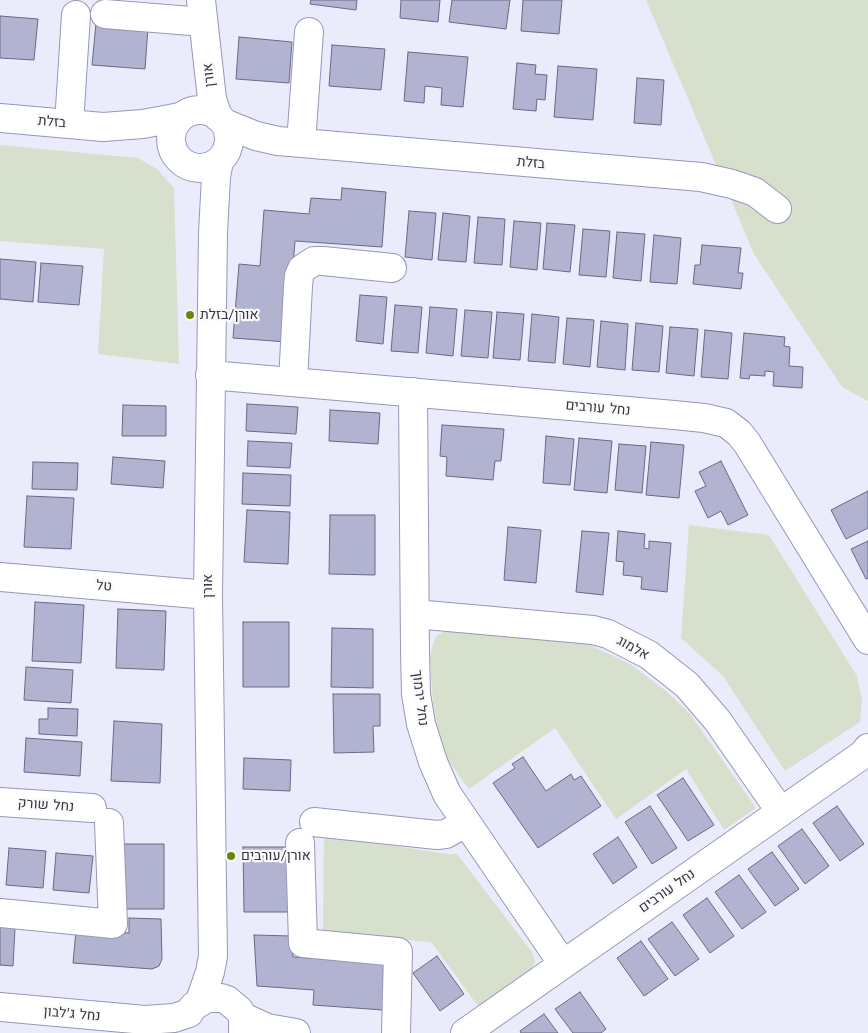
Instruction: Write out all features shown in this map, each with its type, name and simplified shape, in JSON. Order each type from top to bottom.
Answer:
[{"type":"street","points":[[105,14],[203,18]]},
{"type":"street","points":[[69,124],[76,15]]},
{"type":"street","name":"אורן","points":[[183,115],[197,77],[202,51],[203,18]]},
{"type":"street","name":"אורן","points":[[203,18],[212,99],[221,120]]},
{"type":"street","points":[[289,142],[309,32]]},
{"type":"street","points":[[194,110],[204,110],[221,120],[229,137],[222,157],[212,165],[204,168],[188,166],[178,158],[170,140],[171,131],[174,124],[183,115],[194,110]]},
{"type":"street","name":"בזלת","points":[[0,118],[103,127],[142,124],[183,115]]},
{"type":"street","name":"בזלת","points":[[221,120],[256,136],[289,142],[701,177],[732,184],[755,192],[777,210]]},
{"type":"street","name":"בזלת","points":[[103,127],[136,136],[178,158]]},
{"type":"street","name":"בזלת","points":[[222,157],[241,148],[289,142]]},
{"type":"street","name":"אורן","points":[[189,1020],[210,972],[213,956],[208,595],[210,375],[215,184],[222,157]]},
{"type":"street","name":"אורן","points":[[178,158],[195,181],[202,195],[213,233]]},
{"type":"street","points":[[293,382],[298,281],[302,269],[314,261],[392,268]]},
{"type":"street","name":"נחל עורבים","points":[[210,375],[696,417],[726,423],[747,443],[868,640]]},
{"type":"street","name":"נחל ירמוך","points":[[413,392],[416,694],[421,724],[432,762],[447,794],[563,964]]},
{"type":"street","name":"טל","points":[[0,577],[208,595]]},
{"type":"street","name":"אלמוג","points":[[415,614],[593,630],[608,634],[649,655],[687,685],[717,720],[781,812]]},
{"type":"street","name":"נחל עורבים","points":[[465,1033],[862,755],[868,748]]},
{"type":"street","name":"נחל שורק","points":[[0,802],[101,815],[113,924],[0,913]]},
{"type":"street","points":[[396,1033],[398,952],[303,943],[307,832],[438,835],[446,834],[465,823]]},
{"type":"street","name":"אורן","points":[[213,940],[218,965],[240,1018]]},
{"type":"street","points":[[189,1020],[214,997],[228,1000],[240,1018],[282,1033]]},
{"type":"street","name":"נחל ג'לבון","points":[[0,1007],[47,1022],[189,1020]]},
{"type":"green space","points":[[646,0],[868,0],[868,401],[842,387],[754,254]]},
{"type":"green space","points":[[0,145],[138,158],[157,169],[174,188],[179,364],[98,354],[104,249],[0,241]]},
{"type":"green space","points":[[689,525],[769,535],[857,676],[862,700],[860,722],[785,771],[723,676],[681,638]]},
{"type":"green space","points":[[445,631],[552,635],[590,645],[630,664],[666,691],[690,714],[756,808],[724,830],[686,769],[616,819],[555,728],[469,789],[443,753],[433,704],[430,659],[436,636]]},
{"type":"green space","points":[[324,835],[457,854],[532,952],[535,961],[532,969],[478,1006],[431,942],[323,933]]},
{"type":"building","points":[[311,0],[357,0],[356,10],[310,4]]},
{"type":"building","points":[[401,0],[440,0],[438,22],[400,18]]},
{"type":"building","points":[[452,0],[510,0],[506,29],[449,22]]},
{"type":"building","points":[[523,0],[562,0],[559,34],[521,31]]},
{"type":"building","points":[[0,16],[38,19],[34,60],[0,58]]},
{"type":"building","points":[[96,23],[148,28],[145,69],[92,65]]},
{"type":"building","points":[[239,37],[292,42],[289,83],[236,79]]},
{"type":"building","points":[[332,45],[385,49],[381,90],[329,86]]},
{"type":"building","points":[[408,52],[468,57],[463,107],[441,105],[442,88],[425,86],[424,103],[404,101]]},
{"type":"building","points":[[517,63],[536,65],[535,74],[547,75],[545,100],[537,99],[536,111],[513,109]]},
{"type":"building","points":[[558,66],[597,69],[593,120],[554,117]]},
{"type":"building","points":[[637,78],[664,80],[661,125],[634,123]]},
{"type":"building","points":[[342,188],[386,192],[382,247],[295,241],[287,342],[233,338],[239,264],[260,266],[264,210],[309,214],[311,198],[341,200]]},
{"type":"building","points":[[409,211],[436,213],[432,260],[405,257]]},
{"type":"building","points":[[443,213],[470,216],[466,262],[438,260]]},
{"type":"building","points":[[478,217],[505,219],[502,265],[474,263]]},
{"type":"building","points":[[514,221],[541,223],[537,270],[510,267]]},
{"type":"building","points":[[547,223],[575,225],[570,272],[543,269]]},
{"type":"building","points":[[583,229],[610,231],[606,277],[579,275]]},
{"type":"building","points":[[617,232],[645,234],[641,281],[613,278]]},
{"type":"building","points":[[654,235],[681,238],[677,284],[650,282]]},
{"type":"building","points":[[702,245],[741,248],[738,273],[743,273],[741,289],[693,284],[695,265],[700,265]]},
{"type":"building","points":[[0,259],[36,262],[33,302],[0,299]]},
{"type":"building","points":[[41,263],[83,266],[79,305],[38,302]]},
{"type":"building","points":[[360,295],[387,297],[383,344],[356,341]]},
{"type":"building","points":[[395,305],[422,307],[418,353],[391,351]]},
{"type":"building","points":[[430,307],[457,309],[453,356],[426,353]]},
{"type":"building","points":[[465,310],[492,312],[488,358],[461,356]]},
{"type":"building","points":[[497,312],[524,314],[520,360],[493,358]]},
{"type":"building","points":[[532,314],[559,317],[555,363],[528,361]]},
{"type":"building","points":[[567,318],[594,320],[590,367],[563,364]]},
{"type":"building","points":[[601,321],[628,324],[625,370],[597,367]]},
{"type":"building","points":[[636,323],[663,326],[659,372],[632,370]]},
{"type":"building","points":[[670,327],[698,329],[694,376],[666,373]]},
{"type":"building","points":[[705,330],[732,333],[728,379],[701,377]]},
{"type":"building","points":[[744,333],[785,337],[784,346],[790,347],[789,366],[803,367],[802,388],[773,386],[774,372],[765,371],[765,376],[750,375],[749,379],[740,378]]},
{"type":"building","points":[[247,404],[298,407],[296,434],[246,431]]},
{"type":"building","points":[[123,405],[166,406],[166,436],[122,436]]},
{"type":"building","points":[[330,410],[380,413],[378,444],[329,441]]},
{"type":"building","points":[[442,425],[504,429],[501,461],[495,461],[493,480],[446,476],[447,457],[440,456]]},
{"type":"building","points":[[546,436],[574,439],[570,485],[543,483]]},
{"type":"building","points":[[579,438],[612,441],[607,493],[574,490]]},
{"type":"building","points":[[248,441],[292,443],[290,468],[247,466]]},
{"type":"building","points":[[651,442],[684,445],[679,498],[646,495]]},
{"type":"building","points":[[619,444],[646,446],[642,493],[615,490]]},
{"type":"building","points":[[113,457],[165,461],[163,488],[111,484]]},
{"type":"building","points":[[721,461],[748,515],[728,525],[721,511],[708,518],[695,491],[706,486],[699,472]]},
{"type":"building","points":[[33,462],[78,463],[77,490],[32,489]]},
{"type":"building","points":[[243,473],[291,475],[290,506],[242,504]]},
{"type":"building","points":[[868,491],[868,528],[846,539],[831,510]]},
{"type":"building","points":[[27,496],[74,498],[71,549],[24,547]]},
{"type":"building","points":[[247,510],[290,512],[288,564],[244,562]]},
{"type":"building","points":[[330,515],[375,515],[375,575],[329,574]]},
{"type":"building","points":[[508,527],[541,530],[536,583],[504,580]]},
{"type":"building","points":[[582,531],[609,533],[603,595],[576,592]]},
{"type":"building","points":[[618,531],[645,534],[644,548],[649,549],[649,541],[671,543],[667,592],[641,589],[642,577],[623,575],[624,562],[616,561]]},
{"type":"building","points":[[868,541],[868,578],[866,579],[851,549]]},
{"type":"building","points":[[35,602],[84,605],[81,663],[32,661]]},
{"type":"building","points":[[118,609],[166,611],[164,670],[116,668]]},
{"type":"building","points":[[243,622],[289,622],[289,687],[243,687]]},
{"type":"building","points":[[332,628],[373,629],[373,688],[331,687]]},
{"type":"building","points":[[26,667],[73,670],[71,703],[24,700]]},
{"type":"building","points":[[333,694],[380,694],[380,726],[373,726],[374,752],[334,753]]},
{"type":"building","points":[[48,708],[78,709],[77,736],[39,734],[39,719],[48,719]]},
{"type":"building","points":[[114,721],[162,724],[160,783],[111,781]]},
{"type":"building","points":[[26,738],[82,742],[80,776],[24,772]]},
{"type":"building","points":[[523,757],[546,791],[571,774],[574,780],[581,776],[601,806],[538,848],[493,783],[515,768],[512,764]]},
{"type":"building","points":[[244,758],[291,760],[290,791],[243,789]]},
{"type":"building","points":[[683,778],[714,825],[688,841],[657,795]]},
{"type":"building","points":[[650,806],[677,848],[652,864],[625,822]]},
{"type":"building","points":[[837,806],[864,844],[840,861],[813,823]]},
{"type":"building","points":[[802,829],[829,866],[805,884],[778,846]]},
{"type":"building","points":[[618,837],[637,867],[613,884],[593,854]]},
{"type":"building","points":[[118,844],[164,844],[164,909],[119,909]]},
{"type":"building","points":[[243,847],[289,847],[290,912],[244,912]]},
{"type":"building","points":[[9,848],[46,851],[43,888],[6,885]]},
{"type":"building","points":[[772,852],[799,889],[775,906],[748,869]]},
{"type":"building","points":[[56,853],[93,856],[89,893],[53,890]]},
{"type":"building","points":[[739,875],[766,912],[742,929],[715,892]]},
{"type":"building","points":[[707,898],[734,936],[710,953],[683,915]]},
{"type":"building","points":[[129,918],[161,919],[162,959],[159,966],[152,969],[73,963],[76,930],[129,933]]},
{"type":"building","points":[[672,922],[699,959],[675,976],[648,939]]},
{"type":"building","points":[[0,927],[15,928],[13,966],[0,965]]},
{"type":"building","points":[[254,935],[292,936],[293,957],[386,963],[383,1010],[313,1005],[314,990],[257,986]]},
{"type":"building","points":[[641,941],[668,979],[644,996],[617,958]]},
{"type":"building","points":[[437,956],[464,994],[440,1011],[413,973]]},
{"type":"building","points":[[580,992],[606,1029],[601,1033],[573,1033],[555,1009]]},
{"type":"building","points":[[544,1014],[558,1033],[521,1033],[520,1031]]},
{"type":"place","name":"אורן/בזלת","points":[[190,315]]},
{"type":"place","name":"אורן/עורבים","points":[[231,856]]}]
